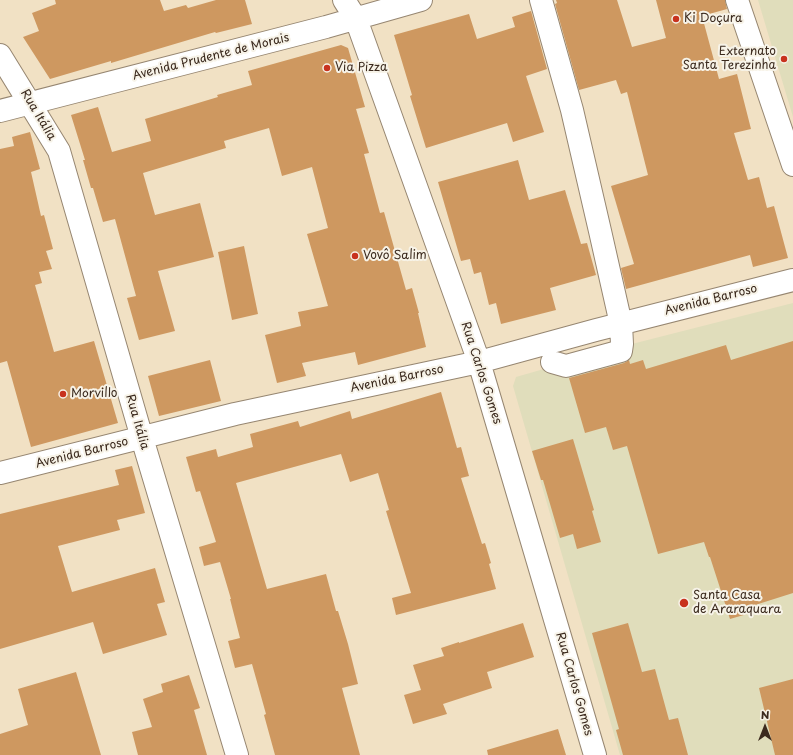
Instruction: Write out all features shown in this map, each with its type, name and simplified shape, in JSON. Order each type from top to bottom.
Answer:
[{"type":"street","name":"Rua Carlos Gomes","points":[[344,0],[356,18],[478,362],[595,755]]},
{"type":"street","name":"Avenida Prudente de Morais","points":[[0,111],[421,0]]},
{"type":"street","points":[[541,0],[572,110],[621,324],[621,351],[566,366],[552,362]]},
{"type":"street","points":[[736,0],[793,165]]},
{"type":"street","name":"Rua Itália","points":[[0,54],[59,151],[142,438],[237,755]]},
{"type":"street","name":"Avenida Barroso","points":[[0,474],[235,414],[478,362],[793,280]]},
{"type":"shaded area","name":"Externato Santa Terezinha","points":[[758,0],[793,0],[793,117]]},
{"type":"shaded area","name":"Santa Casa de Araraquara","points":[[793,303],[793,755],[620,755],[513,386],[516,377],[624,346]]},
{"type":"building","points":[[55,0],[160,0],[164,11],[186,5],[188,8],[216,0],[245,0],[252,24],[215,32],[111,63],[111,61],[50,79],[23,37],[39,31],[32,13],[56,4]]},
{"type":"building","points":[[556,0],[617,0],[632,47],[666,38],[656,0],[725,0],[727,9],[702,16],[719,79],[737,74],[751,129],[734,133],[748,180],[759,177],[767,208],[774,206],[788,258],[753,267],[750,255],[626,289],[621,268],[634,264],[611,186],[648,175],[627,92],[621,94],[616,80],[579,90],[555,4],[557,3]]},
{"type":"building","points":[[531,11],[547,69],[526,76],[544,132],[513,142],[507,123],[426,148],[410,96],[412,95],[394,35],[469,14],[477,39],[515,27],[512,17]]},
{"type":"building","points":[[341,45],[348,48],[365,107],[356,109],[369,153],[364,154],[380,213],[384,212],[406,290],[412,288],[426,347],[358,365],[355,352],[302,363],[306,376],[277,383],[265,335],[301,326],[298,312],[328,306],[307,234],[328,228],[312,167],[282,176],[269,128],[224,141],[226,148],[143,173],[155,215],[200,203],[214,257],[158,271],[175,331],[139,340],[127,298],[136,296],[115,219],[103,222],[93,188],[91,188],[83,160],[85,160],[71,115],[98,107],[112,152],[151,141],[145,119],[252,85],[248,71]]},
{"type":"building","points":[[30,132],[40,169],[31,172],[41,216],[44,215],[53,249],[46,251],[52,269],[39,272],[42,283],[35,285],[54,352],[94,341],[118,423],[31,447],[7,361],[0,363],[0,149],[14,146],[12,137]]},
{"type":"building","points":[[518,160],[529,200],[565,190],[581,244],[587,243],[596,275],[550,288],[556,310],[501,324],[496,303],[489,305],[481,272],[474,274],[470,259],[461,261],[438,182]]},
{"type":"building","points":[[244,246],[258,314],[232,320],[218,252]]},
{"type":"building","points":[[793,341],[793,593],[752,606],[754,612],[730,619],[704,542],[658,554],[627,446],[613,450],[606,427],[585,433],[569,378],[624,363],[629,360],[630,364],[643,360],[646,369],[726,345],[731,360]]},
{"type":"building","points":[[210,360],[221,401],[159,416],[148,376]]},
{"type":"building","points":[[441,392],[457,448],[461,447],[469,476],[461,478],[482,544],[485,543],[496,589],[396,615],[392,598],[411,593],[386,511],[389,510],[378,473],[350,482],[341,454],[236,483],[267,589],[326,574],[336,611],[338,611],[348,644],[358,684],[342,688],[360,755],[275,755],[264,715],[266,714],[252,664],[235,668],[228,641],[240,638],[231,599],[220,562],[204,566],[199,547],[216,542],[200,491],[196,492],[186,457],[216,449],[218,457],[253,447],[250,434],[298,421],[300,427],[350,411],[352,419]]},
{"type":"building","points":[[573,439],[594,510],[592,511],[601,542],[577,549],[573,534],[560,538],[543,480],[541,480],[532,451]]},
{"type":"building","points":[[132,466],[145,513],[117,520],[120,530],[58,546],[72,592],[155,568],[165,602],[157,604],[167,635],[103,654],[93,622],[0,649],[0,514],[119,485],[115,470]]},
{"type":"building","points":[[523,623],[534,657],[487,672],[492,688],[443,704],[447,714],[413,724],[404,695],[421,690],[413,665],[444,656],[441,648]]},
{"type":"building","points":[[628,623],[642,672],[655,669],[669,720],[678,718],[688,755],[623,755],[616,730],[619,729],[592,633]]},
{"type":"building","points":[[76,672],[101,755],[0,755],[0,734],[28,725],[18,689]]},
{"type":"building","points":[[189,675],[200,708],[194,710],[207,755],[138,755],[132,732],[152,727],[143,699],[163,692],[161,684]]},
{"type":"building","points":[[793,679],[793,755],[775,755],[759,688]]},
{"type":"building","points":[[558,729],[566,755],[488,755],[487,750]]},
{"type":"place","name":"Ki Doçura","points":[[676,19]]},
{"type":"place","name":"Externato Santa Terezinha","points":[[784,59]]},
{"type":"place","name":"Via Pizza","points":[[327,68]]},
{"type":"place","name":"Vovô Salim","points":[[355,256]]},
{"type":"place","name":"Morvillo","points":[[63,394]]},
{"type":"place","name":"Santa Casa de Araraquara","points":[[684,603]]}]
